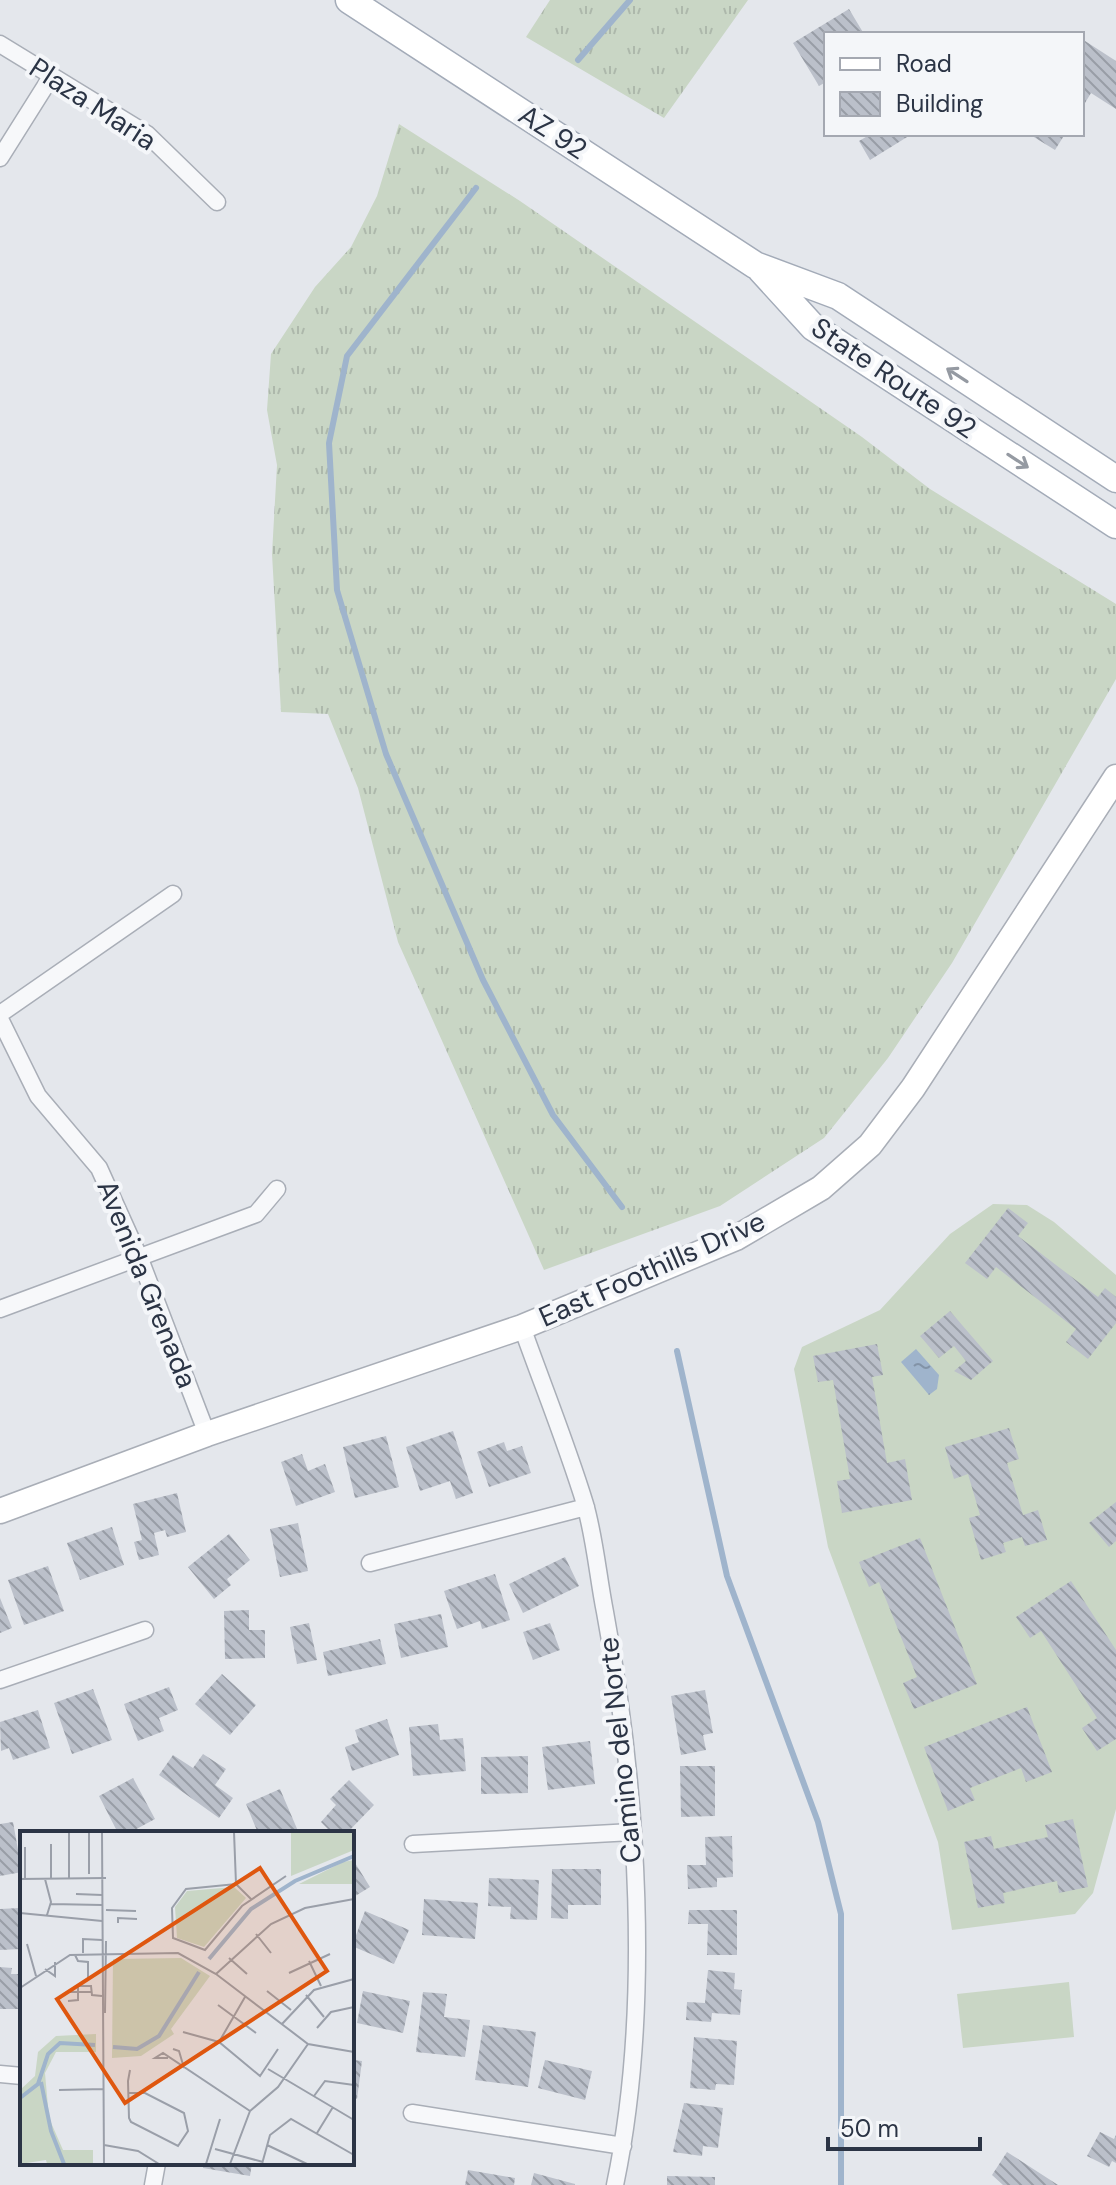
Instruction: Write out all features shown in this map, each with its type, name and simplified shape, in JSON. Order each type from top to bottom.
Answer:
[{"type":"main road","name":"AZ 92","points":[[349,0],[755,265]]},
{"type":"main road","name":"State Route 92","points":[[755,265],[838,296],[1116,479]]},
{"type":"main road","name":"State Route 92","points":[[755,265],[813,327],[1116,525]]},
{"type":"street","name":"Plaza Maria","points":[[0,44],[147,134],[217,202]]},
{"type":"street","points":[[0,158],[51,77]]},
{"type":"street","name":"East Foothills Drive","points":[[0,1511],[207,1434],[522,1327],[736,1238],[821,1188],[870,1145],[921,1075],[1116,777]]},
{"type":"street","points":[[0,1017],[173,894]]},
{"type":"street","name":"Avenida Grenada","points":[[0,1017],[38,1096],[99,1168],[140,1259],[207,1434]]},
{"type":"street","points":[[0,1309],[256,1214],[277,1189]]},
{"type":"street","name":"Camino del Norte","points":[[522,1327],[586,1507],[618,1681],[632,1832],[635,1995],[623,2146],[615,2185]]},
{"type":"street","points":[[370,1563],[586,1507]]},
{"type":"street","points":[[0,1680],[145,1630]]},
{"type":"street","points":[[413,1844],[632,1832]]},
{"type":"street","points":[[0,2074],[20,2076]]},
{"type":"street","points":[[412,2113],[623,2146]]},
{"type":"street","points":[[153,2185],[157,2165]]},
{"type":"green space","points":[[550,0],[748,0],[664,118],[526,37]]},
{"type":"green space","points":[[399,124],[520,201],[862,437],[930,489],[1116,604],[1116,679],[952,963],[888,1058],[824,1138],[720,1206],[544,1270],[398,942],[358,788],[328,714],[281,712],[272,554],[277,465],[267,410],[271,354],[315,287],[351,247],[377,196]]},
{"type":"green space","points":[[993,1204],[1027,1205],[1054,1222],[1116,1275],[1116,1809],[1093,1893],[1075,1914],[952,1930],[938,1842],[828,1547],[794,1369],[802,1347],[880,1310],[950,1234]]},
{"type":"green space","points":[[1069,1982],[1074,2037],[963,2048],[957,1994]]},
{"type":"water","points":[[916,1349],[939,1375],[937,1389],[929,1395],[901,1362]]},
{"type":"building","points":[[849,9],[863,32],[824,32],[824,83],[819,86],[793,43]]},
{"type":"building","points":[[1084,40],[1116,61],[1116,109],[1091,93],[1084,105]]},
{"type":"building","points":[[868,136],[909,136],[870,160],[859,141]]},
{"type":"building","points":[[1032,136],[1064,136],[1055,150]]},
{"type":"building","points":[[1008,1208],[1028,1223],[1018,1236],[1098,1297],[1105,1288],[1116,1297],[1116,1323],[1088,1359],[1066,1342],[1076,1329],[996,1267],[987,1279],[965,1263]]},
{"type":"building","points":[[950,1311],[993,1361],[971,1380],[954,1371],[966,1361],[954,1346],[939,1358],[920,1336]]},
{"type":"building","points":[[877,1344],[883,1375],[872,1377],[887,1463],[905,1459],[912,1500],[842,1513],[837,1481],[850,1479],[833,1380],[818,1382],[813,1356]]},
{"type":"building","points":[[1009,1428],[1019,1459],[1007,1463],[1023,1515],[1038,1510],[1047,1540],[1025,1546],[1022,1537],[1003,1543],[1006,1552],[981,1560],[969,1518],[980,1515],[968,1474],[954,1479],[945,1447]]},
{"type":"building","points":[[453,1431],[473,1493],[456,1499],[450,1481],[420,1491],[406,1447]]},
{"type":"building","points":[[386,1436],[399,1487],[355,1498],[343,1447]]},
{"type":"building","points":[[504,1442],[507,1451],[522,1446],[531,1473],[489,1487],[477,1452]]},
{"type":"building","points":[[302,1454],[308,1471],[325,1464],[335,1492],[296,1506],[281,1462]]},
{"type":"building","points":[[177,1493],[186,1532],[167,1537],[165,1530],[154,1533],[159,1555],[139,1560],[134,1542],[142,1540],[133,1504]]},
{"type":"building","points":[[1116,1502],[1116,1541],[1109,1547],[1089,1523]]},
{"type":"building","points":[[298,1523],[308,1571],[280,1577],[270,1529]]},
{"type":"building","points":[[112,1527],[124,1565],[80,1580],[67,1543]]},
{"type":"building","points":[[229,1534],[250,1560],[227,1579],[231,1585],[214,1599],[188,1567]]},
{"type":"building","points":[[920,1538],[977,1684],[914,1709],[903,1683],[917,1677],[879,1582],[869,1587],[859,1562]]},
{"type":"building","points":[[565,1557],[579,1586],[523,1613],[509,1584]]},
{"type":"building","points":[[48,1566],[64,1611],[24,1625],[8,1580]]},
{"type":"building","points":[[495,1574],[510,1620],[482,1629],[480,1621],[457,1629],[444,1591]]},
{"type":"building","points":[[1071,1581],[1116,1650],[1116,1739],[1097,1751],[1082,1728],[1097,1718],[1041,1631],[1030,1638],[1016,1617]]},
{"type":"building","points":[[0,1598],[12,1628],[0,1633]]},
{"type":"building","points":[[249,1610],[249,1630],[265,1630],[265,1658],[225,1659],[224,1611]]},
{"type":"building","points":[[441,1614],[448,1647],[401,1658],[394,1624]]},
{"type":"building","points":[[309,1623],[317,1660],[297,1664],[290,1627]]},
{"type":"building","points":[[550,1623],[560,1650],[533,1660],[523,1632]]},
{"type":"building","points":[[380,1639],[386,1664],[328,1676],[323,1652]]},
{"type":"building","points":[[222,1674],[256,1705],[230,1735],[195,1704]]},
{"type":"building","points":[[169,1687],[178,1710],[159,1718],[164,1731],[138,1741],[124,1704]]},
{"type":"building","points":[[93,1689],[112,1740],[72,1754],[54,1703]]},
{"type":"building","points":[[705,1690],[713,1733],[703,1735],[706,1750],[681,1755],[671,1696]]},
{"type":"building","points":[[1027,1707],[1052,1772],[1026,1782],[1021,1768],[970,1788],[975,1800],[948,1811],[924,1747]]},
{"type":"building","points":[[38,1710],[50,1748],[13,1760],[9,1748],[1,1751],[0,1722]]},
{"type":"building","points":[[387,1719],[399,1755],[352,1771],[345,1747],[359,1742],[355,1730]]},
{"type":"building","points":[[438,1724],[440,1740],[463,1738],[466,1771],[413,1776],[409,1727]]},
{"type":"building","points":[[590,1741],[595,1784],[548,1790],[542,1747]]},
{"type":"building","points":[[203,1754],[226,1769],[215,1785],[233,1798],[219,1818],[159,1775],[173,1755],[193,1768]]},
{"type":"building","points":[[528,1756],[528,1793],[481,1794],[481,1757]]},
{"type":"building","points":[[680,1766],[715,1766],[715,1816],[681,1817]]},
{"type":"building","points":[[133,1778],[155,1819],[133,1831],[117,1831],[99,1796]]},
{"type":"building","points":[[349,1780],[374,1805],[349,1831],[330,1831],[321,1822],[336,1805],[330,1799]]},
{"type":"building","points":[[280,1789],[298,1831],[257,1831],[246,1804]]},
{"type":"building","points":[[1073,1819],[1088,1887],[1059,1893],[1057,1881],[1003,1893],[1005,1903],[978,1908],[964,1842],[991,1836],[994,1849],[1048,1837],[1045,1825]]},
{"type":"building","points":[[13,1822],[20,1872],[0,1876],[0,1824]]},
{"type":"building","points":[[732,1836],[733,1877],[717,1878],[717,1887],[688,1889],[687,1865],[706,1865],[705,1837]]},
{"type":"building","points":[[354,1861],[370,1887],[354,1897]]},
{"type":"building","points":[[552,1869],[601,1869],[601,1905],[568,1905],[568,1919],[551,1918]]},
{"type":"building","points":[[489,1878],[539,1880],[537,1920],[510,1919],[511,1907],[488,1906]]},
{"type":"building","points":[[424,1899],[478,1903],[475,1939],[422,1935]]},
{"type":"building","points":[[19,1908],[20,1949],[0,1950],[0,1909]]},
{"type":"building","points":[[689,1910],[737,1910],[737,1955],[707,1955],[708,1924],[688,1924]]},
{"type":"building","points":[[365,1911],[409,1930],[394,1964],[354,1947]]},
{"type":"building","points":[[0,1967],[12,1968],[11,1974],[20,1974],[20,2009],[0,2009]]},
{"type":"building","points":[[708,1970],[735,1973],[734,1989],[742,1990],[740,2015],[712,2013],[711,2022],[686,2020],[687,2002],[705,2003]]},
{"type":"building","points":[[363,1991],[410,2001],[403,2033],[357,2023]]},
{"type":"building","points":[[423,1992],[447,1994],[444,2017],[470,2020],[465,2057],[416,2052]]},
{"type":"building","points":[[483,2025],[536,2032],[528,2087],[475,2080]]},
{"type":"building","points":[[694,2037],[737,2041],[734,2085],[716,2084],[715,2090],[690,2088]]},
{"type":"building","points":[[354,2060],[362,2061],[357,2099],[354,2099]]},
{"type":"building","points":[[545,2060],[592,2071],[585,2100],[538,2088]]},
{"type":"building","points":[[684,2103],[723,2108],[718,2148],[703,2146],[702,2156],[673,2152]]},
{"type":"building","points":[[1100,2132],[1114,2139],[1116,2135],[1116,2163],[1112,2161],[1109,2167],[1087,2156]]},
{"type":"building","points":[[1007,2152],[1058,2185],[1003,2185],[992,2175]]},
{"type":"building","points":[[203,2165],[252,2165],[250,2176],[203,2168]]},
{"type":"building","points":[[468,2170],[515,2178],[514,2185],[465,2185]]},
{"type":"building","points":[[534,2173],[575,2184],[575,2185],[531,2185]]},
{"type":"building","points":[[667,2176],[715,2177],[715,2185],[667,2185]]},
{"type":"waterway","points":[[578,60],[630,0]]},
{"type":"waterway","points":[[476,188],[347,356],[329,443],[337,590],[386,754],[483,980],[553,1115],[622,1207]]},
{"type":"waterway","points":[[677,1351],[727,1576],[818,1822],[841,1914],[841,2185]]}]
